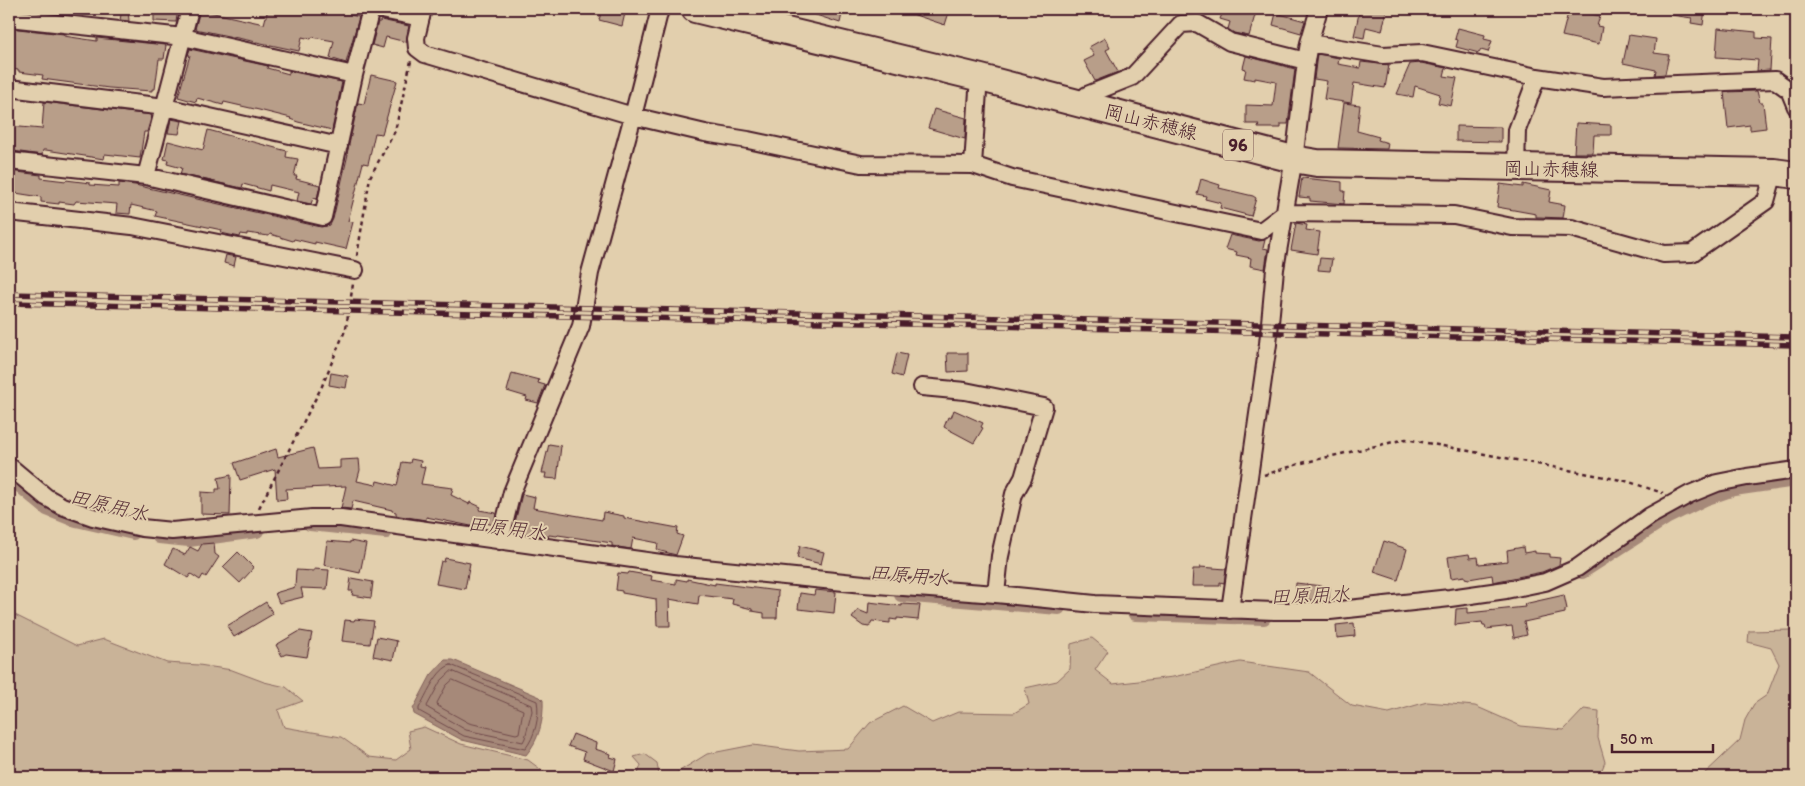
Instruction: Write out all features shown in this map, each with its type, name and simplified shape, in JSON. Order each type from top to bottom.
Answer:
[{"type":"main road","name":"岡山赤穂線","points":[[695,9],[981,78],[1293,159],[1317,163],[1785,173]]},
{"type":"street","points":[[146,176],[190,9]]},
{"type":"street","points":[[9,161],[146,176],[323,217],[354,75],[371,9]]},
{"type":"street","points":[[377,9],[422,14],[416,38],[417,48],[425,54],[633,116],[861,164],[973,165],[1012,178],[1261,231],[1286,213],[1454,215],[1512,227],[1571,228],[1664,254],[1692,252],[1766,201],[1785,173]]},
{"type":"street","points":[[500,541],[512,492],[581,326],[590,273],[660,9]]},
{"type":"street","points":[[1230,610],[1268,344],[1275,268],[1286,213],[1309,42],[1319,9]]},
{"type":"street","points":[[9,18],[183,36],[354,75]]},
{"type":"street","points":[[1080,104],[1087,95],[1132,77],[1181,24],[1197,23],[1230,42],[1306,61]]},
{"type":"street","points":[[1309,42],[1383,55],[1422,53],[1537,77],[1603,87],[1775,80],[1789,90],[1796,107]]},
{"type":"street","points":[[1516,168],[1516,130],[1537,77]]},
{"type":"street","points":[[973,165],[978,91],[981,78]]},
{"type":"street","points":[[9,88],[165,107],[339,146]]},
{"type":"street","points":[[9,212],[132,226],[355,270]]},
{"type":"street","points":[[922,387],[965,391],[1044,407],[1022,478],[1014,494],[1000,556],[996,594]]},
{"type":"street","points":[[9,466],[46,497],[62,506],[93,517],[142,528],[172,531],[312,518],[341,518],[675,565],[864,584],[1095,604],[1230,610],[1330,611],[1478,594],[1544,582],[1577,568],[1671,504],[1717,483],[1796,470]]},
{"type":"path","points":[[251,523],[322,386],[346,328],[370,177],[395,131],[412,56],[417,48]]},
{"type":"path","points":[[1250,476],[1262,476],[1302,462],[1406,439],[1626,482],[1666,494],[1671,504]]},
{"type":"shaded area","points":[[9,612],[77,646],[104,639],[167,663],[232,670],[264,682],[286,687],[303,701],[278,710],[284,727],[341,737],[369,757],[396,760],[411,749],[408,731],[424,727],[461,744],[528,760],[551,777],[9,777]]},
{"type":"shaded area","points":[[1790,630],[1796,632],[1796,777],[1701,777],[1740,740],[1745,720],[1754,704],[1767,695],[1779,664],[1771,648],[1748,642],[1749,631]]},
{"type":"shaded area","points":[[1092,638],[1108,651],[1095,670],[1113,684],[1173,677],[1240,662],[1309,672],[1352,706],[1389,713],[1427,702],[1475,706],[1521,726],[1564,730],[1584,709],[1599,711],[1598,738],[1605,762],[1599,777],[670,777],[707,754],[753,745],[799,751],[848,749],[870,723],[903,706],[932,723],[958,712],[1014,713],[1029,704],[1025,688],[1057,681],[1070,669],[1071,644]]},
{"type":"shaded area","points":[[645,754],[657,763],[659,775],[669,777],[637,777],[641,765],[634,757]]},
{"type":"water","points":[[445,660],[453,660],[540,697],[543,700],[543,715],[540,729],[531,749],[526,755],[462,740],[414,714],[413,709],[431,675]]},
{"type":"building","points":[[16,9],[67,9],[66,14]]},
{"type":"building","points":[[122,9],[128,9],[129,21],[120,20]]},
{"type":"building","points":[[154,9],[178,9],[176,22],[154,21]]},
{"type":"building","points":[[268,9],[336,9],[351,12],[351,15],[359,17],[346,63],[330,58],[334,41],[302,37],[299,51],[195,29],[200,10],[264,24]]},
{"type":"building","points":[[602,9],[626,9],[622,26],[599,20]]},
{"type":"building","points":[[804,9],[843,9],[840,23],[804,11]]},
{"type":"building","points":[[903,9],[950,9],[945,25],[903,11]]},
{"type":"building","points":[[1224,9],[1248,9],[1256,12],[1249,36],[1234,33],[1228,29],[1230,22],[1220,19]]},
{"type":"building","points":[[1360,9],[1387,9],[1382,31],[1366,27],[1364,38],[1354,36]]},
{"type":"building","points":[[1569,9],[1600,16],[1597,26],[1602,27],[1599,44],[1562,36]]},
{"type":"building","points":[[1671,9],[1705,9],[1703,25],[1691,23],[1692,18],[1671,15]]},
{"type":"building","points":[[1276,13],[1305,21],[1301,33],[1273,25]]},
{"type":"building","points":[[381,20],[409,26],[406,42],[386,37],[383,48],[372,45],[378,22]]},
{"type":"building","points":[[9,28],[64,34],[64,36],[97,41],[97,38],[166,45],[164,59],[159,59],[155,89],[152,89],[152,91],[109,88],[42,79],[43,75],[9,69]]},
{"type":"building","points":[[1458,28],[1485,35],[1484,39],[1492,41],[1488,52],[1481,50],[1479,53],[1456,47],[1458,40],[1455,39]]},
{"type":"building","points":[[1718,28],[1756,32],[1756,38],[1772,39],[1770,70],[1757,71],[1758,60],[1716,57]]},
{"type":"building","points":[[1629,35],[1656,39],[1654,53],[1669,55],[1665,74],[1655,75],[1656,70],[1623,63]]},
{"type":"building","points":[[1105,38],[1110,48],[1106,50],[1118,72],[1095,81],[1084,61],[1094,56],[1089,47]]},
{"type":"building","points":[[190,49],[268,66],[267,68],[289,74],[289,71],[342,82],[332,130],[224,102],[223,105],[197,98],[196,102],[178,97]]},
{"type":"building","points":[[1317,54],[1339,58],[1338,64],[1360,68],[1361,62],[1389,65],[1385,88],[1354,83],[1351,103],[1324,99],[1327,81],[1314,79]]},
{"type":"building","points":[[1246,56],[1295,69],[1288,124],[1281,124],[1281,128],[1258,128],[1259,124],[1246,124],[1246,105],[1273,106],[1276,82],[1244,78],[1246,69],[1243,68]]},
{"type":"building","points":[[1421,63],[1446,68],[1444,76],[1457,78],[1451,106],[1438,103],[1440,94],[1415,86],[1413,97],[1397,94],[1410,64]]},
{"type":"building","points":[[371,75],[397,81],[382,134],[375,133],[368,164],[363,163],[348,221],[353,222],[346,249],[315,242],[315,244],[294,239],[293,241],[270,234],[269,236],[247,233],[247,235],[241,234],[240,237],[230,235],[221,233],[222,230],[155,216],[157,211],[131,205],[130,214],[116,213],[117,204],[76,201],[74,204],[41,202],[41,197],[9,192],[9,171],[41,175],[41,178],[90,183],[90,185],[119,187],[119,183],[135,185],[321,227],[330,225],[348,154],[358,103],[364,104]]},
{"type":"building","points":[[1757,91],[1760,103],[1763,103],[1766,128],[1750,130],[1750,125],[1728,128],[1724,92]]},
{"type":"building","points":[[44,102],[152,115],[147,132],[144,132],[140,158],[105,154],[104,159],[46,150],[43,150],[42,155],[13,151],[13,144],[9,144],[9,126],[42,129]]},
{"type":"building","points":[[1344,103],[1360,105],[1357,131],[1379,137],[1378,140],[1388,143],[1387,149],[1338,148]]},
{"type":"building","points":[[934,109],[966,118],[965,139],[928,128]]},
{"type":"building","points":[[171,119],[182,121],[179,134],[168,133]]},
{"type":"building","points":[[1576,123],[1611,125],[1611,135],[1594,135],[1593,153],[1574,153]]},
{"type":"building","points":[[1456,126],[1501,127],[1501,142],[1456,141]]},
{"type":"building","points":[[208,130],[287,151],[286,157],[298,159],[294,176],[297,176],[296,179],[320,185],[317,199],[313,198],[311,204],[297,201],[299,192],[270,185],[269,191],[243,184],[242,188],[180,174],[182,168],[167,164],[168,160],[164,159],[168,141],[203,150]]},
{"type":"building","points":[[1302,178],[1342,182],[1342,191],[1345,191],[1344,204],[1310,201],[1310,198],[1299,197]]},
{"type":"building","points":[[1201,179],[1220,185],[1219,188],[1256,198],[1251,216],[1220,208],[1221,203],[1205,199],[1206,196],[1197,194]]},
{"type":"building","points":[[1500,184],[1523,187],[1523,184],[1551,190],[1549,202],[1565,205],[1563,218],[1536,217],[1536,214],[1497,207]]},
{"type":"building","points":[[1296,223],[1307,225],[1306,230],[1320,232],[1317,254],[1291,250]]},
{"type":"building","points":[[1230,235],[1259,241],[1265,240],[1263,248],[1268,249],[1265,269],[1250,266],[1251,258],[1236,255],[1237,252],[1225,249]]},
{"type":"building","points":[[226,255],[236,257],[234,266],[224,263]]},
{"type":"building","points":[[1320,258],[1332,259],[1330,271],[1318,270]]},
{"type":"building","points":[[897,353],[907,355],[902,377],[892,374]]},
{"type":"building","points":[[947,353],[968,353],[968,371],[948,372]]},
{"type":"building","points":[[331,373],[348,376],[346,388],[329,385]]},
{"type":"building","points":[[512,373],[539,380],[538,383],[545,385],[538,403],[526,400],[527,397],[507,391]]},
{"type":"building","points":[[954,410],[983,423],[981,427],[983,428],[974,443],[944,427],[948,417],[951,418]]},
{"type":"building","points":[[549,444],[561,446],[557,479],[545,478],[546,473],[542,473]]},
{"type":"building","points":[[313,448],[318,469],[340,468],[340,460],[359,459],[360,470],[357,481],[376,485],[377,481],[397,486],[402,462],[410,463],[411,459],[421,461],[420,466],[425,467],[421,484],[453,488],[451,495],[469,504],[470,502],[481,507],[479,510],[496,513],[494,525],[482,522],[481,528],[426,517],[426,520],[400,516],[396,515],[396,512],[392,510],[353,501],[351,509],[341,508],[346,486],[286,489],[287,499],[277,500],[275,469],[240,480],[234,463],[276,449],[278,457]]},
{"type":"building","points":[[231,475],[230,515],[201,514],[201,492],[216,493],[216,489],[220,489],[218,478]]},
{"type":"building","points":[[522,494],[535,497],[533,508],[602,520],[603,512],[678,528],[677,534],[683,536],[676,555],[657,550],[658,543],[633,538],[631,549],[612,546],[612,543],[558,535],[549,535],[548,537],[519,533],[520,531],[513,530]]},
{"type":"building","points":[[327,541],[350,543],[350,541],[366,544],[360,573],[324,565]]},
{"type":"building","points":[[1384,541],[1407,549],[1398,580],[1374,572]]},
{"type":"building","points":[[214,543],[215,554],[219,557],[206,577],[203,575],[200,580],[191,574],[188,578],[165,564],[173,549],[185,555],[190,547],[198,551],[202,544]]},
{"type":"building","points":[[800,546],[824,552],[821,564],[797,558]]},
{"type":"building","points":[[1523,547],[1524,553],[1535,551],[1535,553],[1550,554],[1550,557],[1560,558],[1559,565],[1542,572],[1493,582],[1492,575],[1469,579],[1465,578],[1465,576],[1451,578],[1448,557],[1469,554],[1470,558],[1478,557],[1479,564],[1508,561],[1507,550]]},
{"type":"building","points":[[238,552],[253,567],[240,583],[223,567]]},
{"type":"building","points":[[445,558],[470,563],[465,589],[436,584],[441,561],[444,562]]},
{"type":"building","points":[[1200,567],[1226,569],[1224,583],[1220,582],[1220,586],[1192,586],[1193,569],[1200,569]]},
{"type":"building","points":[[314,569],[329,570],[327,589],[301,588],[303,597],[279,603],[275,593],[295,587],[296,570],[314,571]]},
{"type":"building","points":[[629,572],[652,576],[651,580],[676,584],[676,579],[687,581],[687,579],[715,585],[715,583],[778,591],[777,618],[764,618],[764,613],[732,604],[733,599],[699,595],[698,604],[669,599],[670,626],[657,626],[656,599],[622,593],[622,591],[616,590],[618,573],[628,574]]},
{"type":"building","points":[[351,578],[373,582],[371,598],[352,595],[353,591],[349,591]]},
{"type":"building","points":[[1296,583],[1330,587],[1329,601],[1295,599]]},
{"type":"building","points":[[815,590],[836,592],[834,613],[798,609],[800,593],[814,595]]},
{"type":"building","points":[[1564,595],[1567,609],[1565,613],[1524,622],[1527,635],[1514,638],[1512,626],[1486,629],[1482,622],[1455,625],[1456,609],[1468,608],[1468,613],[1525,607],[1524,604]]},
{"type":"building","points":[[266,602],[273,614],[234,637],[227,626]]},
{"type":"building","points":[[869,602],[902,606],[902,604],[920,605],[918,620],[897,618],[897,620],[890,619],[890,623],[872,621],[869,627],[863,626],[852,618],[858,610],[868,614]]},
{"type":"building","points":[[355,619],[374,621],[370,644],[342,641],[345,620],[354,621]]},
{"type":"building","points":[[1354,623],[1355,636],[1337,638],[1336,625]]},
{"type":"building","points":[[300,631],[312,633],[307,657],[286,654],[282,656],[276,645]]},
{"type":"building","points":[[377,637],[397,641],[393,660],[373,656]]},
{"type":"building","points":[[573,734],[596,743],[595,749],[611,754],[610,757],[617,759],[614,771],[583,759],[585,752],[568,746]]},
{"type":"waterway","name":"田原用水","points":[[9,477],[47,509],[72,519],[133,533]]},
{"type":"waterway","name":"田原用水","points":[[1582,572],[1666,518],[1705,499],[1734,489],[1796,480]]},
{"type":"waterway","name":"田原用水","points":[[310,524],[386,532]]},
{"type":"waterway","name":"田原用水","points":[[159,537],[189,540],[257,531]]},
{"type":"waterway","name":"田原用水","points":[[901,595],[1059,608]]},
{"type":"waterway","name":"田原用水","points":[[1135,614],[1264,618]]},
{"type":"railway","points":[[9,294],[1796,337]]},
{"type":"railway","points":[[9,303],[1796,345]]}]
